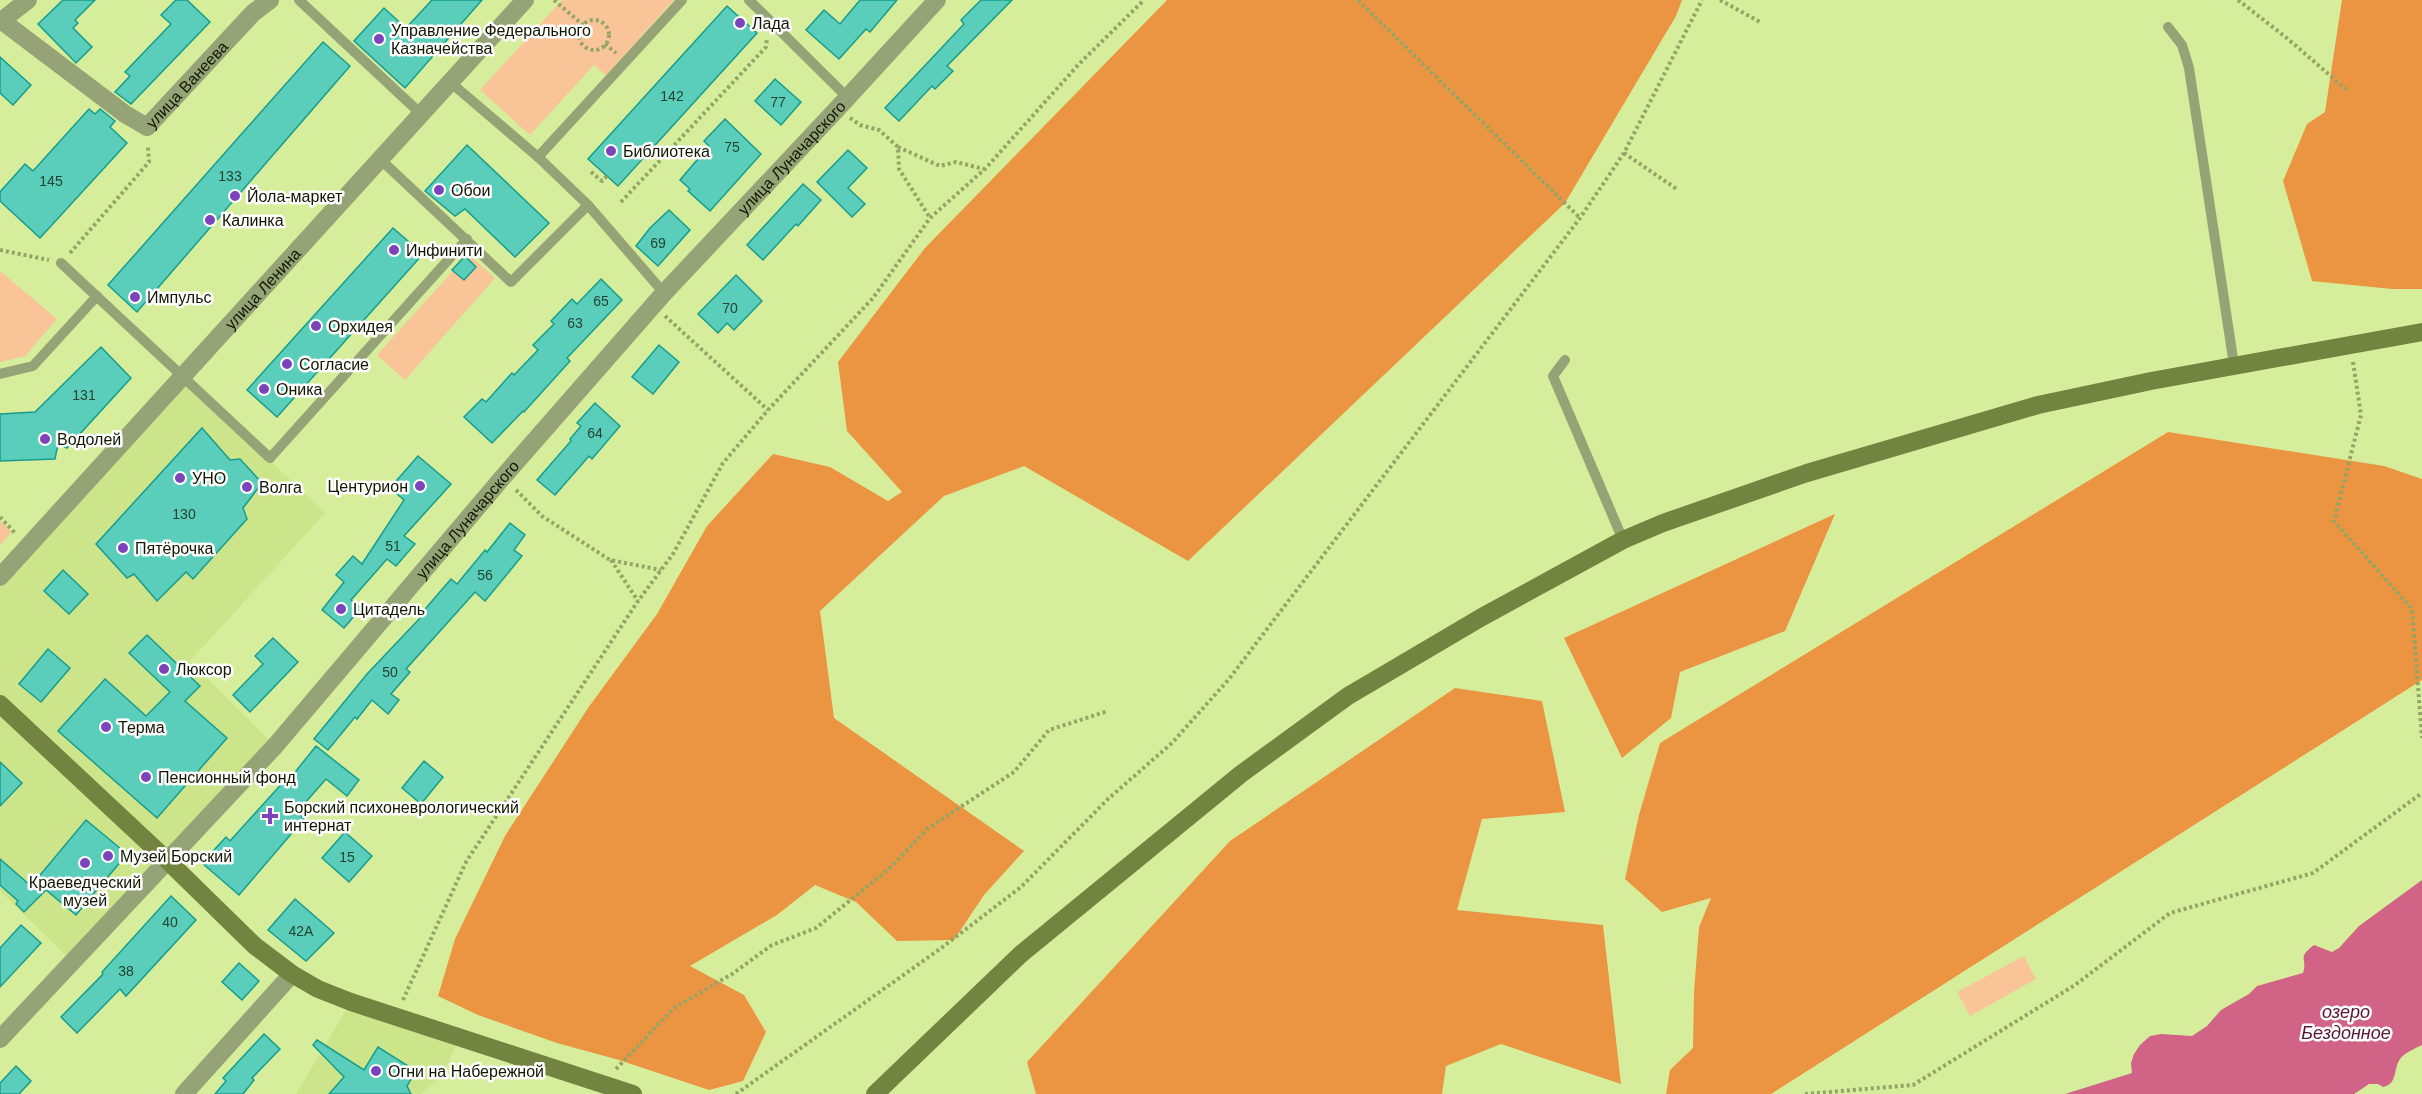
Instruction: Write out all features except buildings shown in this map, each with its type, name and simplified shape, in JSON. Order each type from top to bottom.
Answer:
[{"type":"main road","points":[[875,1094],[1021,954],[1241,774],[1348,696],[1482,617],[1623,540],[1685,515],[1807,473],[1925,436],[2038,405],[2235,365],[2422,333]]},
{"type":"main road","points":[[0,704],[255,946],[292,974],[318,989],[351,1002],[633,1094]]},
{"type":"street","points":[[28,0],[1,21],[125,114],[147,127]]},
{"type":"street","name":"улица Ванеева","points":[[147,127],[253,13],[270,0]]},
{"type":"street","name":"улица Ленина","points":[[0,577],[525,0]]},
{"type":"street","name":"улица Луначарского","points":[[0,1039],[275,746],[503,477],[659,299],[843,104],[937,0]]},
{"type":"street","points":[[184,1094],[292,974]]},
{"type":"lane","points":[[299,0],[421,114]]},
{"type":"lane","points":[[538,157],[682,0]]},
{"type":"lane","points":[[749,0],[770,19],[843,104]]},
{"type":"lane","points":[[2168,27],[2181,45],[2189,68],[2235,365]]},
{"type":"lane","points":[[450,82],[538,157],[588,205],[659,299]]},
{"type":"lane","points":[[380,159],[511,282],[588,205]]},
{"type":"lane","points":[[62,262],[270,458],[467,239]]},
{"type":"lane","points":[[0,374],[33,366],[97,296]]},
{"type":"lane","points":[[1565,360],[1553,376],[1623,540]]},
{"type":"path","points":[[554,0],[583,25]]},
{"type":"path","points":[[396,1017],[466,862],[638,601],[674,554],[723,464],[768,410],[873,298],[930,218],[985,169],[1079,64],[1143,0]]},
{"type":"path","points":[[1358,0],[1580,218]]},
{"type":"path","points":[[736,1094],[940,949],[1021,887],[1107,799],[1172,743],[1229,679],[1580,218],[1624,153],[1702,0]]},
{"type":"path","points":[[1720,0],[1760,22]]},
{"type":"path","points":[[2238,0],[2288,39],[2348,91]]},
{"type":"path","points":[[621,202],[766,47],[770,19]]},
{"type":"path","points":[[596,20],[605,25],[608,39],[602,47],[593,50],[584,47],[579,39],[583,25],[596,20]]},
{"type":"path","points":[[843,104],[860,125],[879,130],[898,147],[940,166],[956,162],[985,169]]},
{"type":"path","name":"улица Ванеева","points":[[62,262],[149,162],[147,127]]},
{"type":"path","points":[[898,147],[899,169],[930,218]]},
{"type":"path","points":[[1624,153],[1678,190]]},
{"type":"path","points":[[591,172],[602,182],[607,176]]},
{"type":"path","points":[[0,250],[62,262]]},
{"type":"path","points":[[659,299],[768,410]]},
{"type":"path","points":[[2350,346],[2361,415],[2334,521],[2412,609],[2422,738]]},
{"type":"path","points":[[503,477],[542,516],[610,560],[661,570]]},
{"type":"path","points":[[610,560],[638,601]]},
{"type":"path","points":[[603,1084],[674,1008],[732,974],[772,945],[816,928],[890,868],[927,829],[1014,772],[1049,730],[1108,711]]},
{"type":"path","points":[[1805,1094],[1912,1085],[2075,985],[2170,914],[2313,873],[2422,793]]},
{"type":"shaded area","points":[[562,0],[674,0],[606,75],[594,65],[530,135],[480,90]]},
{"type":"shaded area","points":[[1167,0],[1682,0],[1676,16],[1565,203],[1188,561],[1024,466],[944,496],[820,611],[834,718],[1024,851],[984,895],[954,940],[897,941],[856,902],[815,885],[777,915],[690,966],[744,995],[766,1032],[743,1081],[709,1090],[619,1060],[557,1043],[478,1015],[438,996],[455,939],[505,836],[588,708],[657,614],[707,526],[773,454],[830,467],[888,501],[902,492],[847,431],[838,362],[925,248]]},
{"type":"shaded area","points":[[2342,0],[2422,0],[2422,289],[2392,289],[2312,281],[2283,181],[2307,124],[2325,112]]},
{"type":"shaded area","points":[[468,254],[495,278],[405,380],[377,355]]},
{"type":"shaded area","points":[[0,271],[57,319],[25,356],[0,362]]},
{"type":"shaded area","points":[[181,375],[325,513],[190,661],[275,746],[73,962],[0,891],[0,577]]},
{"type":"shaded area","points":[[2168,432],[2384,466],[2422,479],[2422,680],[1771,1094],[1666,1094],[1670,1070],[1693,1048],[1699,927],[1711,898],[1662,912],[1625,879],[1639,815],[1660,743]]},
{"type":"shaded area","points":[[1835,514],[1785,631],[1680,672],[1671,718],[1622,758],[1564,638]]},
{"type":"shaded area","points":[[0,521],[12,532],[0,545]]},
{"type":"shaded area","points":[[1455,688],[1542,701],[1565,812],[1482,819],[1457,910],[1603,925],[1621,1084],[1501,1044],[1446,1066],[1442,1094],[1036,1094],[1027,1062],[1230,841]]},
{"type":"shaded area","points":[[2024,956],[2036,979],[1970,1016],[1957,992]]},
{"type":"shaded area","points":[[351,1002],[459,1037],[443,1075],[421,1094],[296,1094]]},
{"type":"water","name":"озеро Бездонное","points":[[2422,880],[2422,1045],[2402,1057],[2388,1085],[2383,1087],[2378,1084],[2369,1084],[2354,1094],[2065,1094],[2132,1073],[2131,1063],[2134,1054],[2150,1036],[2161,1034],[2192,1036],[2207,1026],[2221,1010],[2249,994],[2257,986],[2303,973],[2305,953],[2314,945],[2332,952],[2339,948],[2359,926]]},
{"type":"place","name":"Лада","points":[[740,23]]},
{"type":"place","name":"Управление Федерального Казначейства","points":[[379,39]]},
{"type":"place","name":"Библиотека","points":[[611,151]]},
{"type":"place","name":"Обои","points":[[439,190]]},
{"type":"place","name":"Йола-маркет","points":[[235,196]]},
{"type":"place","name":"Калинка","points":[[210,220]]},
{"type":"place","name":"Инфинити","points":[[394,250]]},
{"type":"place","name":"Импульс","points":[[135,297]]},
{"type":"place","name":"Орхидея","points":[[316,326]]},
{"type":"place","name":"Согласие","points":[[287,364]]},
{"type":"place","name":"Оника","points":[[264,389]]},
{"type":"place","name":"Водолей","points":[[45,439]]},
{"type":"place","name":"УНО","points":[[180,478]]},
{"type":"place","name":"Центурион","points":[[420,486]]},
{"type":"place","name":"Волга","points":[[247,487]]},
{"type":"place","name":"Пятёрочка","points":[[123,548]]},
{"type":"place","name":"Цитадель","points":[[341,609]]},
{"type":"place","name":"Люксор","points":[[164,669]]},
{"type":"place","name":"Терма","points":[[106,727]]},
{"type":"place","name":"Пенсионный фонд","points":[[146,777]]},
{"type":"place","name":"Борский психоневрологический интернат","points":[[270,816]]},
{"type":"place","name":"Музей Борский","points":[[108,856]]},
{"type":"place","name":"Краеведческий музей","points":[[85,863]]},
{"type":"place","name":"Огни на Набережной","points":[[376,1071]]}]
